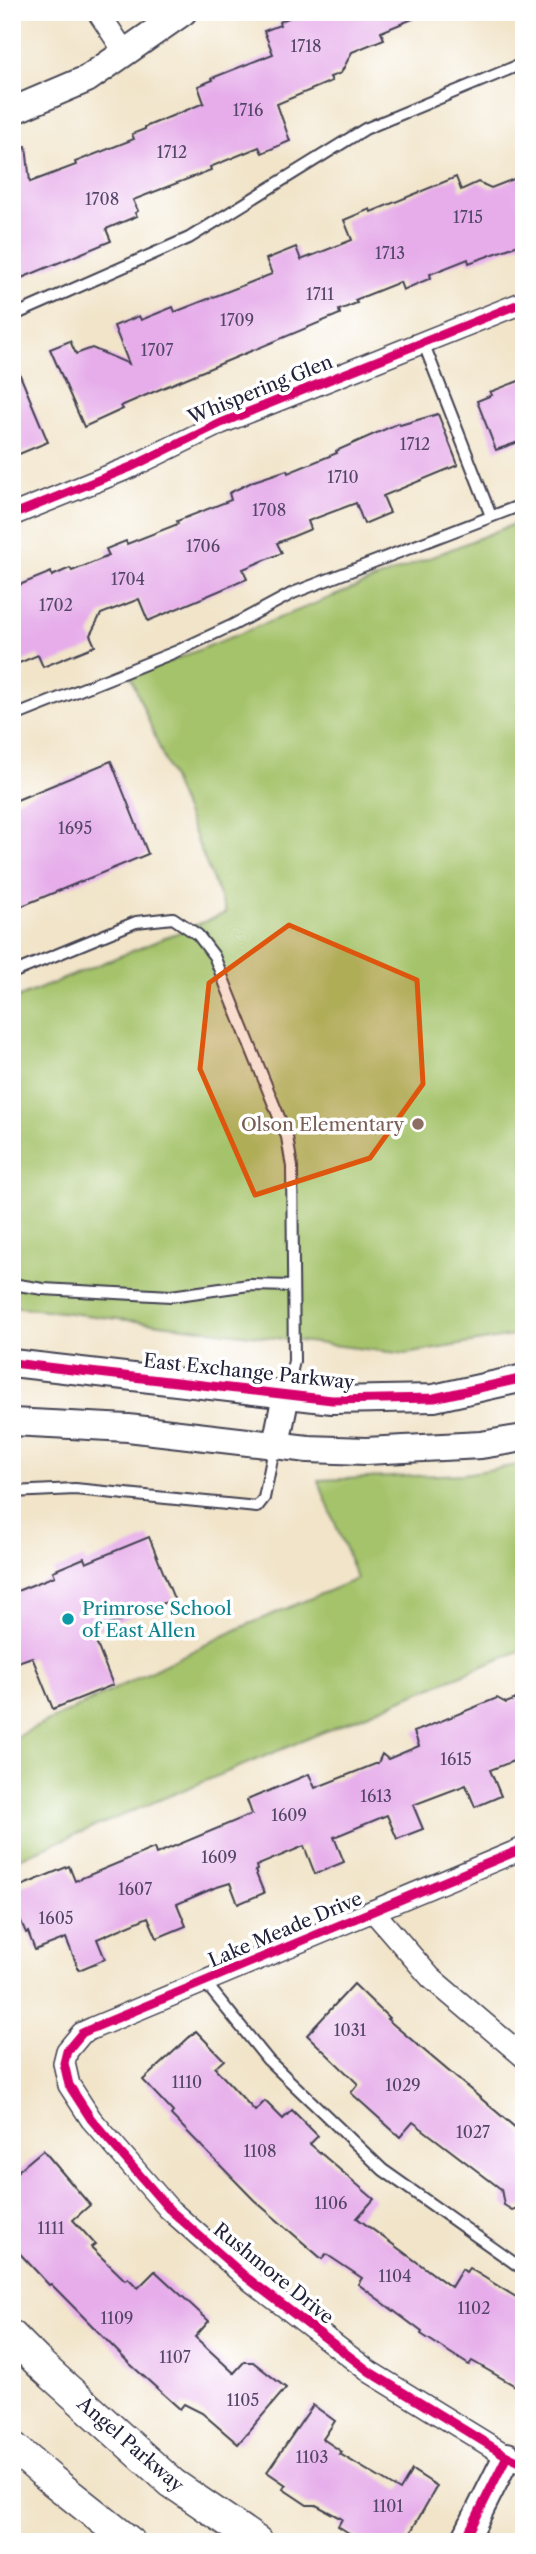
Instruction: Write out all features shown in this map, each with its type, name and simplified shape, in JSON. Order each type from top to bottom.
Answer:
[{"type":"main road","name":"Angel Parkway","points":[[12,2336],[172,2483],[258,2542]]},
{"type":"main road","points":[[12,2446],[130,2542]]},
{"type":"street","points":[[98,12],[126,54]]},
{"type":"street","points":[[12,111],[88,79],[183,12]]},
{"type":"street","name":"Whispering Glen","points":[[12,515],[131,467],[220,423],[524,302]]},
{"type":"street","name":"East Exchange Parkway","points":[[12,1363],[332,1400],[434,1398],[524,1378]]},
{"type":"street","points":[[276,1444],[286,1395]]},
{"type":"street","points":[[12,1422],[128,1428],[308,1449],[412,1450],[481,1446],[524,1438]]},
{"type":"street","name":"Lake Meade Drive","points":[[67,2051],[82,2033],[524,1848]]},
{"type":"street","points":[[373,1911],[431,1978],[524,2057]]},
{"type":"street","name":"Rushmore Drive","points":[[67,2051],[64,2063],[69,2085],[91,2119],[169,2209],[246,2277],[370,2372],[516,2460]]},
{"type":"street","points":[[464,2542],[516,2460]]},
{"type":"lane","points":[[12,316],[189,238],[365,129],[524,63]]},
{"type":"lane","points":[[423,342],[492,516]]},
{"type":"lane","points":[[12,718],[175,652],[293,593],[524,503]]},
{"type":"lane","points":[[12,973],[136,922],[173,918],[198,935],[214,956],[287,1137],[292,1167],[294,1361],[286,1395]]},
{"type":"lane","points":[[12,1284],[43,1289],[170,1296],[249,1285],[293,1286]]},
{"type":"lane","points":[[12,1492],[75,1489],[257,1507],[264,1498],[276,1444]]},
{"type":"lane","points":[[204,1981],[268,2060],[383,2170],[524,2270]]},
{"type":"highlighted area","points":[[289,925],[417,980],[423,1084],[370,1158],[255,1195],[200,1069],[209,983]]},
{"type":"green space","name":"Olson Elementary","points":[[524,520],[524,1334],[406,1354],[12,1306],[12,1000],[226,913],[131,677]]},
{"type":"green space","points":[[524,1464],[524,1649],[12,1861],[12,1739],[242,1627],[357,1579],[318,1480],[464,1474]]},
{"type":"building","points":[[302,12],[427,13],[381,32],[384,39],[352,52],[341,73],[330,77],[332,81],[277,104],[290,141],[262,153],[259,147],[210,167],[211,170],[133,200],[138,211],[135,213],[137,216],[106,229],[111,241],[12,282],[12,147],[26,146],[30,182],[134,139],[132,134],[145,127],[204,103],[198,86],[273,54],[264,31]]},
{"type":"building","points":[[524,175],[524,243],[469,263],[468,259],[430,274],[431,278],[403,290],[400,282],[355,300],[357,303],[339,310],[340,314],[121,406],[123,409],[84,427],[50,349],[70,341],[76,354],[92,348],[129,364],[114,326],[139,316],[141,320],[173,307],[175,312],[272,274],[266,259],[296,247],[301,260],[352,240],[344,220],[370,209],[371,212],[456,177],[461,190],[478,182],[491,188]]},
{"type":"building","points":[[12,356],[48,442],[12,457]]},
{"type":"building","points":[[524,379],[524,440],[496,450],[477,401],[492,395],[490,392]]},
{"type":"building","points":[[438,414],[458,465],[383,496],[390,513],[364,524],[356,503],[308,521],[311,529],[277,543],[282,553],[243,569],[247,579],[148,621],[139,599],[101,614],[90,635],[95,646],[43,667],[38,655],[12,666],[12,588],[51,572],[52,576],[70,568],[72,571],[109,556],[106,549],[126,541],[127,544],[231,500],[229,493],[254,481],[287,470],[288,473],[399,423],[400,425]]},
{"type":"building","points":[[111,761],[148,854],[12,910],[12,802]]},
{"type":"building","name":"Primrose School of East Allen","points":[[149,1537],[174,1599],[92,1632],[113,1685],[53,1709],[32,1657],[12,1664],[12,1593],[55,1576],[53,1571],[84,1558],[86,1563]]},
{"type":"building","points":[[524,1696],[524,1757],[490,1770],[501,1796],[475,1807],[466,1785],[413,1805],[423,1829],[397,1839],[387,1815],[334,1837],[344,1862],[315,1874],[304,1846],[256,1866],[255,1871],[264,1893],[238,1904],[230,1883],[214,1888],[177,1904],[186,1926],[157,1938],[148,1917],[97,1939],[105,1959],[79,1970],[66,1938],[35,1950],[28,1932],[26,1933],[12,1901],[12,1890],[69,1866],[75,1881],[154,1848],[156,1854],[252,1814],[247,1800],[309,1774],[315,1788],[378,1763],[382,1754],[388,1759],[419,1746],[414,1732],[497,1698],[506,1703]]},
{"type":"building","points":[[354,1984],[389,2018],[387,2019],[524,2135],[524,2206],[512,2210],[504,2205],[501,2189],[413,2122],[400,2137],[351,2093],[358,2084],[307,2035]]},
{"type":"building","points":[[196,2031],[224,2060],[215,2068],[255,2111],[265,2101],[283,2119],[292,2110],[318,2136],[310,2144],[374,2199],[357,2218],[451,2287],[462,2269],[466,2272],[469,2268],[524,2302],[524,2391],[472,2361],[469,2365],[421,2334],[422,2332],[358,2284],[362,2278],[326,2254],[322,2259],[254,2200],[171,2115],[173,2112],[143,2080]]},
{"type":"building","points":[[43,2150],[90,2205],[73,2220],[95,2244],[91,2247],[125,2280],[128,2278],[138,2288],[155,2271],[209,2321],[195,2337],[234,2373],[244,2362],[253,2362],[286,2388],[238,2444],[202,2413],[184,2404],[180,2409],[130,2364],[51,2284],[49,2285],[12,2245],[12,2176]]},
{"type":"building","points":[[313,2405],[335,2421],[323,2439],[342,2452],[340,2454],[400,2490],[412,2470],[437,2486],[405,2542],[363,2542],[338,2526],[342,2519],[316,2505],[307,2505],[283,2489],[286,2485],[267,2472]]},
{"type":"cycle path","points":[[12,515],[131,467],[221,423],[524,302]]},
{"type":"cycle path","points":[[12,1363],[332,1400],[434,1398],[524,1378]]},
{"type":"cycle path","points":[[524,1848],[82,2033],[67,2051],[64,2063],[69,2085],[91,2119],[169,2209],[246,2277],[370,2372],[524,2464]]},
{"type":"cycle path","points":[[464,2542],[507,2456]]},
{"type":"place","name":"Olson Elementary","points":[[418,1124]]},
{"type":"place","name":"Primrose School of East Allen","points":[[68,1619]]}]
